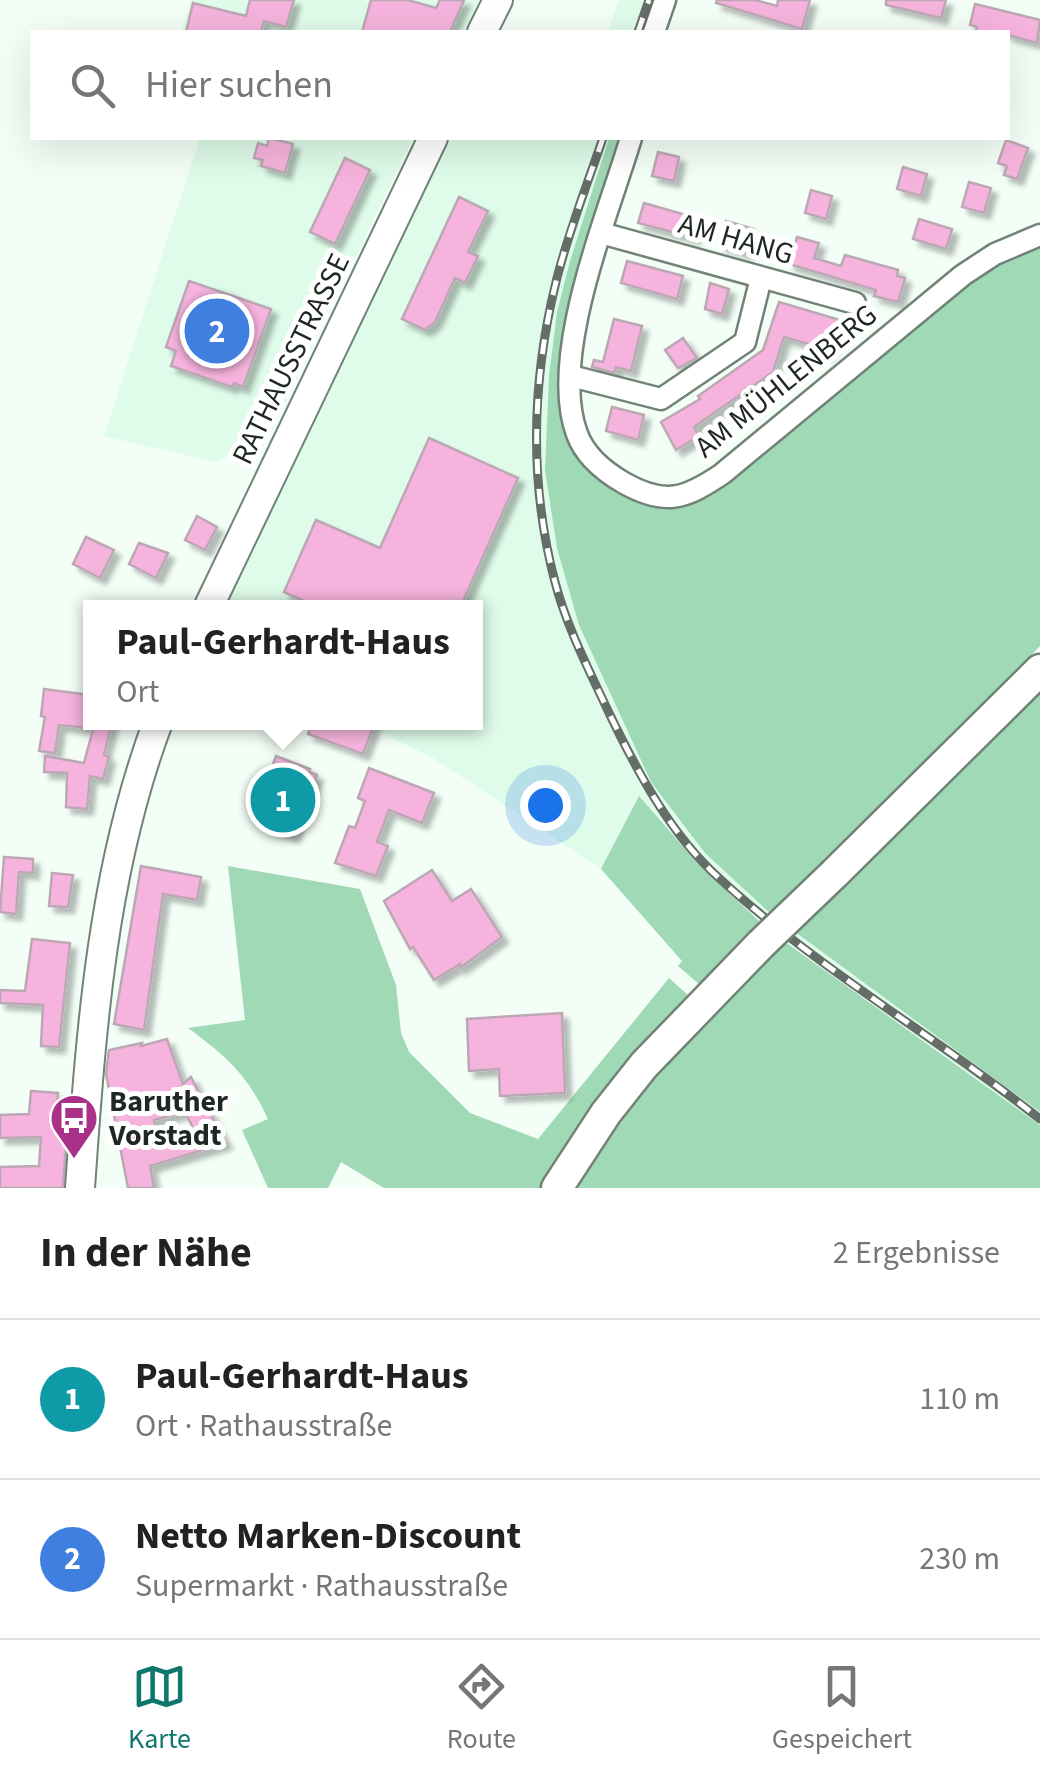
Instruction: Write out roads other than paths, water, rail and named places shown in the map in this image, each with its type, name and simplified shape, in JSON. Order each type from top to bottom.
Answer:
[{"type":"main road","points":[[487,30],[498,0]]},
{"type":"main road","name":"RATHAUSSTRASSE","points":[[212,600],[431,140]]},
{"type":"main road","points":[[557,1188],[606,1112],[644,1065],[761,944],[1040,670]]},
{"type":"main road","points":[[80,1188],[94,1013],[128,812],[155,730]]},
{"type":"street","points":[[655,30],[665,0]]},
{"type":"street","name":"AM MÜHLENBERG","points":[[630,140],[577,326],[571,376],[577,433],[604,471],[641,492],[678,498],[697,491],[963,275],[996,254],[1040,235]]},
{"type":"street","name":"AM HANG","points":[[601,232],[855,303]]},
{"type":"street","points":[[571,376],[661,399],[745,342],[761,278]]},
{"type":"railway","points":[[639,30],[649,0]]},
{"type":"railway","points":[[602,140],[556,282],[538,394],[538,469],[547,545],[560,599],[580,650],[644,781],[702,861],[796,942],[1040,1119]]},
{"type":"place","name":"Netto Marken-Discount","points":[[217,331]]},
{"type":"place","name":"Paul-Gerhardt-Haus","points":[[283,800]]},
{"type":"place","name":"Baruther Vorstadt","points":[[74,1160]]}]
